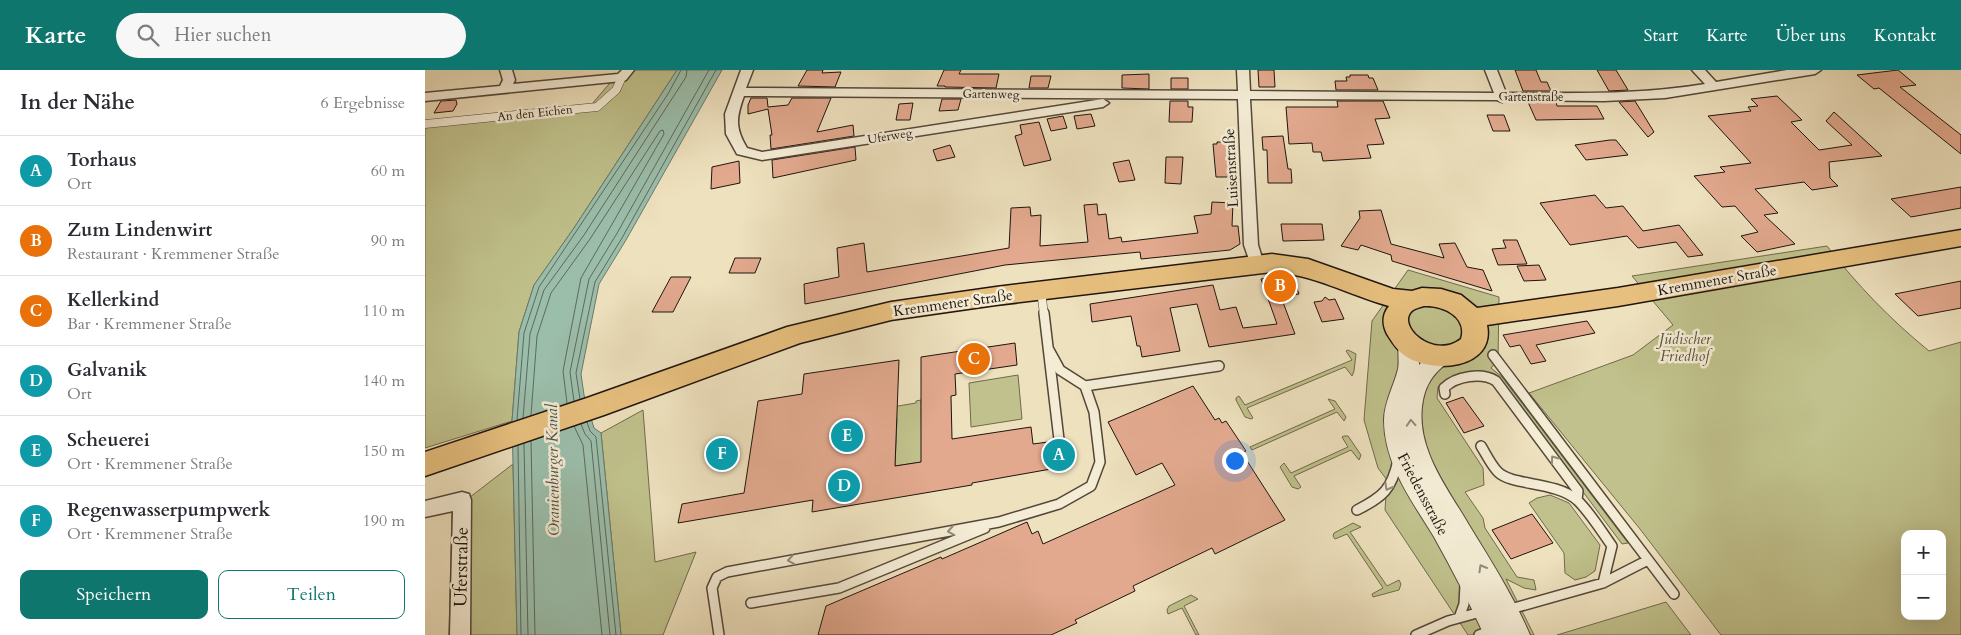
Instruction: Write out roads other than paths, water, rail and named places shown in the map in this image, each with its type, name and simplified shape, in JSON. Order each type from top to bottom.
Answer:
[{"type":"main road","name":"Kremmener Straße","points":[[1472,318],[1618,297],[1961,238]]},
{"type":"main road","name":"Kremmener Straße","points":[[425,464],[594,407],[796,334],[891,312],[1041,290],[1257,264],[1293,263],[1400,299],[1411,300]]},
{"type":"main road","name":"Kremmener Straße","points":[[1324,274],[1377,305],[1389,313],[1395,320]]},
{"type":"main road","points":[[1429,296],[1448,300],[1464,309],[1472,318],[1476,332],[1472,344],[1462,353],[1441,357],[1423,353],[1408,345],[1398,333],[1395,320],[1400,308],[1411,300],[1429,296]]},
{"type":"street","points":[[505,89],[509,80],[506,70]]},
{"type":"street","name":"Uferweg","points":[[747,70],[731,114],[732,134],[742,151],[762,156],[1117,101],[1123,95]]},
{"type":"street","name":"Luisenstraße","points":[[1243,70],[1251,245],[1257,264]]},
{"type":"street","points":[[1491,70],[1502,98]]},
{"type":"street","points":[[1698,70],[1719,85]]},
{"type":"street","points":[[1709,70],[1719,85]]},
{"type":"street","name":"Gartenstraße","points":[[1244,96],[1502,98],[1647,96],[1815,70]]},
{"type":"street","points":[[425,97],[625,74]]},
{"type":"street","name":"Gartenweg","points":[[738,92],[1244,96]]},
{"type":"street","name":"Friedensstraße","points":[[1408,345],[1411,354],[1409,368],[1395,411],[1395,432],[1399,450],[1407,471],[1497,626]]},
{"type":"street","name":"Friedensstraße","points":[[1441,357],[1422,373],[1414,392],[1411,413],[1412,434],[1423,467],[1497,626]]},
{"type":"street","name":"Uferstraße","points":[[425,509],[463,500],[460,635]]},
{"type":"lane","name":"An den Eichen","points":[[425,124],[597,107],[616,90],[625,74]]},
{"type":"lane","points":[[1041,290],[1060,448]]},
{"type":"lane","points":[[719,635],[712,588],[717,577],[727,572],[999,522],[1059,504],[1091,486],[1101,462],[1094,412],[1085,386],[1061,370],[1049,350]]},
{"type":"lane","points":[[1493,355],[1673,594]]},
{"type":"lane","points":[[1085,386],[1219,366]]},
{"type":"lane","points":[[1445,394],[1444,388],[1448,384],[1483,374],[1496,381],[1578,491],[1577,500]]},
{"type":"lane","points":[[1481,446],[1499,473],[1519,481],[1546,484],[1577,500],[1611,546],[1603,584]]},
{"type":"lane","points":[[1357,510],[1379,499],[1389,489],[1397,467],[1399,450]]},
{"type":"lane","points":[[751,604],[839,588],[933,551],[999,522]]},
{"type":"lane","points":[[1459,618],[1464,604],[1466,589],[1460,560]]},
{"type":"lane","points":[[1416,635],[1459,618],[1497,626],[1603,584],[1648,560]]},
{"type":"water","name":"Oranienburger Kanal","points":[[677,70],[722,70],[599,284],[581,374],[584,395],[594,428],[601,433],[621,635],[517,635],[512,421],[519,332],[534,285],[574,228]]},
{"type":"place","name":"Zum Lindenwirt","points":[[1280,286]]},
{"type":"place","name":"Kellerkind","points":[[974,359]]},
{"type":"place","name":"Scheuerei","points":[[847,436]]},
{"type":"place","name":"Regenwasserpumpwerk","points":[[722,454]]},
{"type":"place","name":"Torhaus","points":[[1059,455]]},
{"type":"place","name":"Galvanik","points":[[844,486]]},
{"type":"park label","name":"Jüdischer Friedhof","points":[[1685,348]]}]
